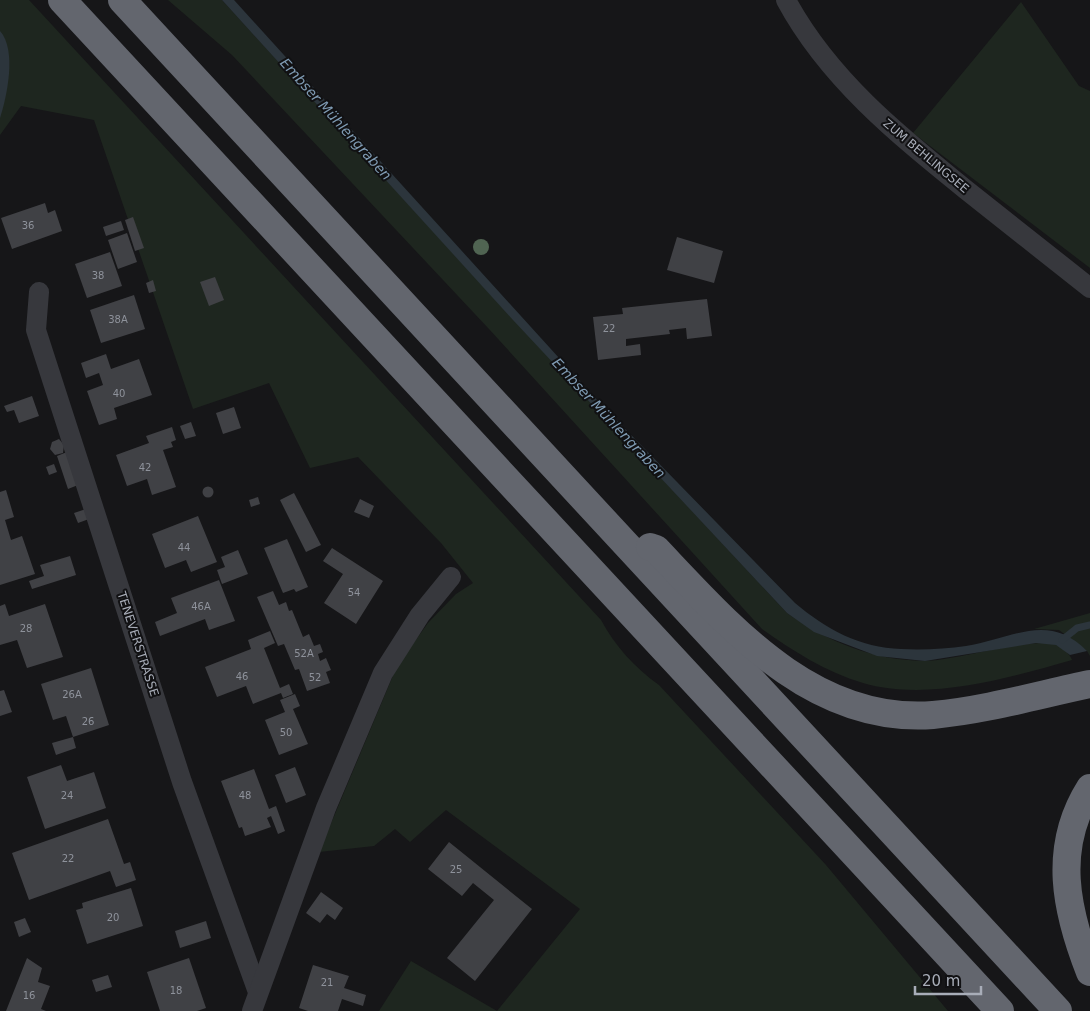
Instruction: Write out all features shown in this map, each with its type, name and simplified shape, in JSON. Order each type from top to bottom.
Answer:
[{"type":"highway","points":[[62,0],[1000,1011]]},
{"type":"highway","points":[[122,0],[1058,1011]]},
{"type":"highway","points":[[618,536],[656,550],[723,619],[770,661],[797,679],[829,696],[859,706],[896,714],[932,715],[967,710],[1090,684]]},
{"type":"highway","points":[[1090,788],[1076,815],[1067,858],[1066,893],[1075,933],[1090,972]]},
{"type":"street","name":"ZUM BEHLINGSEE","points":[[786,0],[795,17],[833,69],[868,107],[904,140],[1090,288]]},
{"type":"street","name":"TENEVERSTRASSE","points":[[39,292],[36,330],[182,782],[258,992]]},
{"type":"street","points":[[252,1011],[326,808],[383,673],[420,615],[451,577]]},
{"type":"shaded area","points":[[0,0],[29,0],[601,620],[626,656],[659,685],[826,865],[948,1011],[497,1011],[580,909],[446,810],[410,842],[395,829],[374,846],[319,852],[397,666],[428,623],[456,594],[473,583],[441,543],[358,457],[310,468],[269,383],[193,409],[94,120],[21,106],[0,135]]},
{"type":"shaded area","points":[[168,0],[222,0],[514,320],[787,613],[819,633],[852,648],[905,660],[938,660],[1013,646],[1045,643],[1061,648],[1068,653],[1072,660],[1022,674],[968,685],[941,689],[914,690],[888,688],[863,683],[823,667],[762,629],[489,329],[232,55]]},
{"type":"shaded area","points":[[1021,2],[1079,86],[1090,91],[1090,268],[913,133]]},
{"type":"shaded area","points":[[1090,613],[1090,656],[1087,651],[1059,630],[1034,629]]},
{"type":"shaded area","points":[[411,961],[497,1011],[379,1011]]},
{"type":"water","name":"Embser Mühlengraben","points":[[222,0],[234,0],[599,402],[795,603],[831,629],[858,641],[886,648],[942,649],[983,643],[1029,631],[1044,630],[1058,632],[1072,639],[1087,651],[1070,655],[1056,645],[1036,643],[925,661],[877,656],[814,632],[787,613],[513,320]]},
{"type":"water","points":[[0,31],[5,39],[8,50],[9,73],[8,86],[0,118]]},
{"type":"building","points":[[45,203],[48,213],[55,210],[62,231],[12,249],[1,218]]},
{"type":"building","points":[[133,217],[144,248],[135,251],[125,220]]},
{"type":"building","points":[[121,221],[124,230],[106,236],[103,227]]},
{"type":"building","points":[[127,233],[137,262],[118,269],[108,240]]},
{"type":"building","points":[[677,237],[723,251],[714,283],[667,270]]},
{"type":"building","points":[[110,252],[122,286],[87,298],[75,264]]},
{"type":"building","points":[[215,277],[224,300],[209,306],[200,282]]},
{"type":"building","points":[[153,280],[156,291],[149,293],[146,283]]},
{"type":"building","points":[[134,295],[145,329],[101,343],[90,310]]},
{"type":"building","points":[[707,299],[712,336],[687,339],[686,328],[669,330],[670,334],[626,339],[626,346],[640,344],[641,355],[598,360],[593,317],[623,314],[622,308]]},
{"type":"building","points":[[106,354],[111,369],[139,359],[152,395],[114,408],[117,419],[99,425],[87,391],[103,385],[99,373],[86,378],[81,363]]},
{"type":"building","points":[[32,396],[39,416],[19,423],[14,410],[7,412],[4,406]]},
{"type":"building","points":[[234,407],[241,428],[223,434],[216,413]]},
{"type":"building","points":[[191,422],[196,436],[185,439],[180,426]]},
{"type":"building","points":[[172,427],[176,440],[171,442],[173,447],[163,450],[176,487],[152,495],[147,479],[127,486],[116,455],[149,443],[146,436]]},
{"type":"building","points":[[59,439],[64,445],[63,453],[55,455],[50,449],[52,442]]},
{"type":"building","points":[[67,452],[78,485],[68,489],[57,456]]},
{"type":"building","points":[[54,464],[57,472],[49,475],[46,467]]},
{"type":"building","points":[[208,486],[214,492],[208,498],[202,492]]},
{"type":"building","points":[[6,490],[14,517],[5,520],[11,540],[22,536],[35,574],[0,585],[0,492]]},
{"type":"building","points":[[294,493],[321,545],[306,552],[280,500]]},
{"type":"building","points":[[258,497],[260,504],[251,507],[249,500]]},
{"type":"building","points":[[360,499],[374,506],[369,518],[354,512]]},
{"type":"building","points":[[86,509],[89,519],[78,523],[74,513]]},
{"type":"building","points":[[198,516],[217,562],[191,572],[186,560],[165,568],[152,534]]},
{"type":"building","points":[[287,539],[308,587],[296,592],[294,589],[283,593],[264,548]]},
{"type":"building","points":[[332,548],[383,581],[356,624],[324,603],[343,574],[323,561]]},
{"type":"building","points":[[238,550],[248,574],[222,584],[217,570],[225,567],[221,557]]},
{"type":"building","points":[[70,556],[76,575],[32,589],[29,581],[44,576],[40,565]]},
{"type":"building","points":[[219,580],[235,621],[209,630],[205,619],[160,636],[155,622],[177,613],[171,598]]},
{"type":"building","points":[[273,591],[279,605],[286,602],[289,611],[292,610],[303,637],[309,634],[314,646],[320,644],[323,652],[318,654],[320,661],[326,658],[331,670],[326,672],[330,683],[307,691],[299,669],[295,670],[284,644],[278,646],[257,597]]},
{"type":"building","points":[[5,604],[9,616],[45,604],[63,657],[27,668],[17,640],[0,645],[0,606]]},
{"type":"building","points":[[270,631],[275,643],[264,648],[280,688],[289,684],[293,694],[283,698],[281,693],[253,704],[246,686],[217,697],[205,667],[251,649],[248,640]]},
{"type":"building","points":[[91,668],[109,725],[73,737],[66,716],[53,720],[41,684]]},
{"type":"building","points":[[4,690],[12,712],[0,716],[0,691]]},
{"type":"building","points":[[295,694],[300,706],[293,709],[308,744],[279,755],[265,720],[285,712],[280,700]]},
{"type":"building","points":[[73,737],[76,748],[56,755],[52,743]]},
{"type":"building","points":[[61,765],[67,781],[94,772],[106,808],[45,829],[27,777]]},
{"type":"building","points":[[295,767],[306,795],[286,803],[275,775]]},
{"type":"building","points":[[254,769],[269,809],[276,806],[285,831],[278,834],[271,816],[267,818],[271,827],[245,836],[242,827],[239,828],[221,781]]},
{"type":"building","points":[[108,819],[124,864],[130,862],[136,880],[116,887],[110,871],[29,900],[12,853]]},
{"type":"building","points":[[449,842],[532,909],[475,981],[447,958],[494,900],[473,883],[462,896],[428,869]]},
{"type":"building","points":[[131,888],[143,926],[87,944],[76,910],[83,908],[82,903]]},
{"type":"building","points":[[321,892],[343,908],[335,920],[327,914],[320,923],[306,913]]},
{"type":"building","points":[[25,918],[31,932],[19,937],[14,922]]},
{"type":"building","points":[[206,921],[211,938],[180,948],[175,931]]},
{"type":"building","points":[[27,958],[42,968],[38,982],[50,986],[41,1009],[46,1011],[6,1011]]},
{"type":"building","points":[[189,958],[206,1008],[197,1011],[160,1011],[147,972]]},
{"type":"building","points":[[313,965],[349,976],[344,988],[366,995],[363,1006],[342,999],[338,1011],[308,1011],[299,1008]]},
{"type":"building","points":[[108,975],[112,987],[96,992],[92,980]]},
{"type":"waterway","points":[[1062,640],[1077,628],[1090,625]]}]
